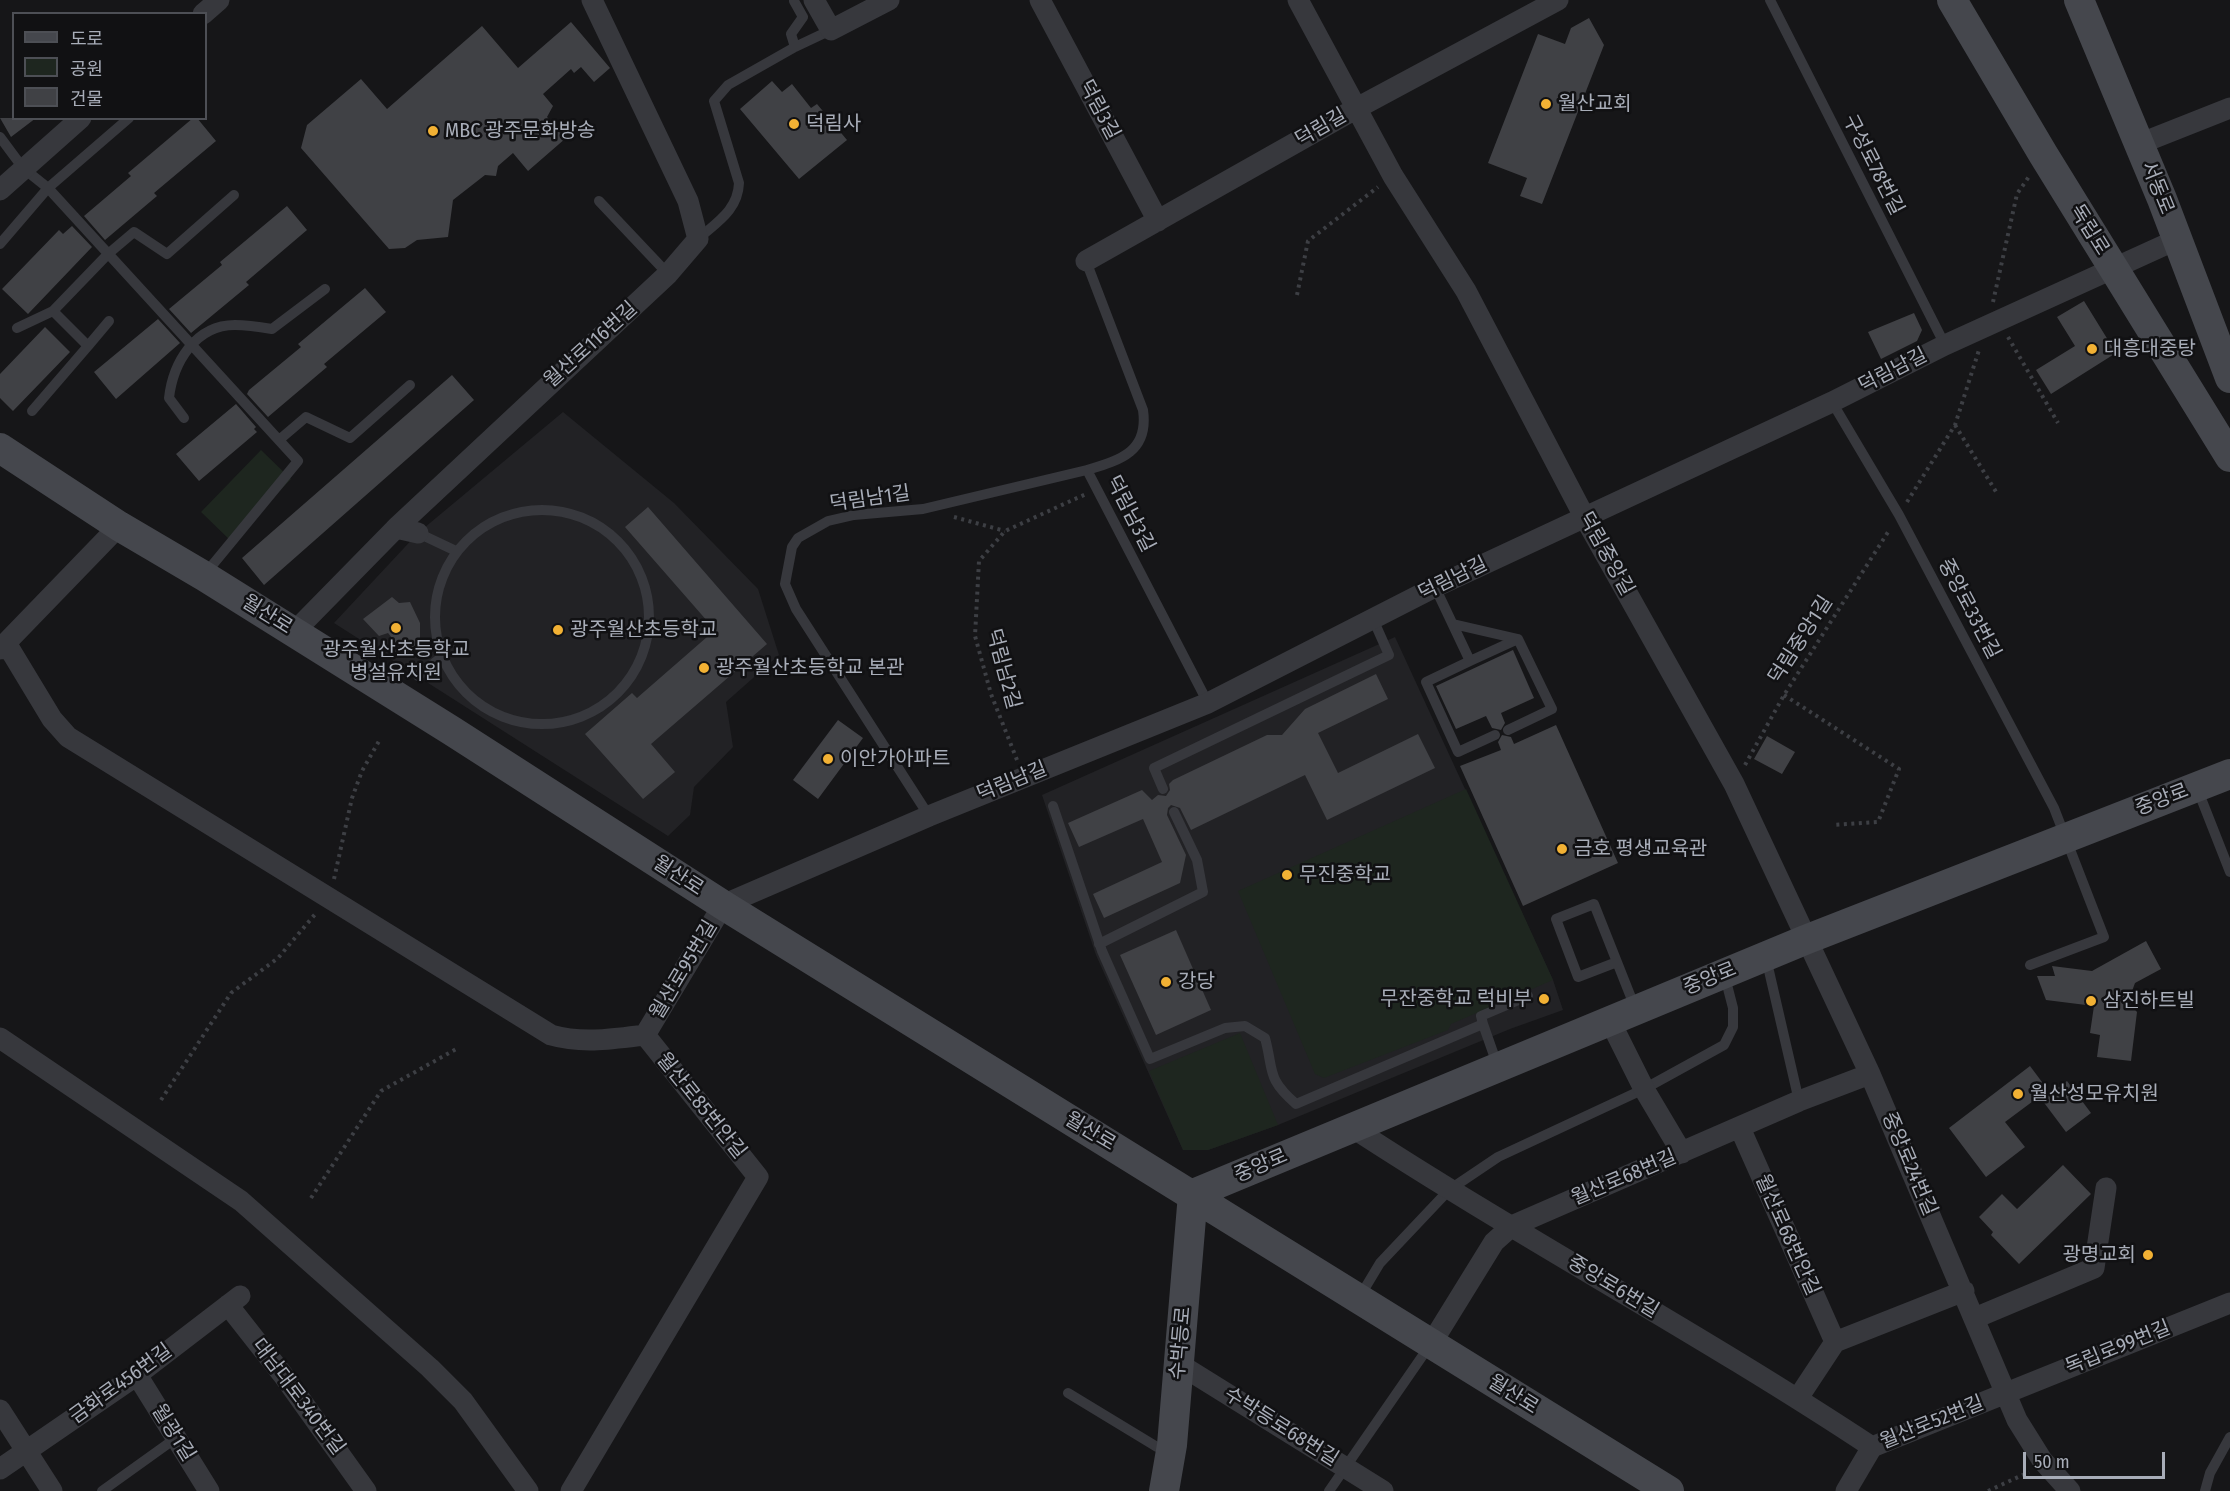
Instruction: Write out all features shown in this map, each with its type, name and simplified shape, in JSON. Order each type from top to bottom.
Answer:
[{"type":"street","points":[[206,12],[219,0]]},
{"type":"street","points":[[592,0],[688,201],[698,239]]},
{"type":"street","points":[[814,0],[831,30],[889,0]]},
{"type":"street","name":"덕림3길","points":[[1040,0],[1158,221]]},
{"type":"street","name":"덕림중앙길","points":[[1298,0],[1393,176],[1466,291],[1585,518],[1734,784],[1805,940]]},
{"type":"street","name":"덕림길","points":[[1086,261],[1357,108],[1558,0]]},
{"type":"street","name":"독립로","points":[[1952,0],[2230,457]]},
{"type":"street","name":"서동로","points":[[2079,0],[2178,239],[2230,378]]},
{"type":"street","points":[[2139,144],[2230,108]]},
{"type":"street","points":[[0,190],[79,120]]},
{"type":"street","name":"월산로116번길","points":[[294,632],[396,528],[668,274],[698,239]]},
{"type":"street","name":"덕림남길","points":[[723,904],[929,816],[1208,704],[1435,586],[1832,402],[1945,345],[2178,239]]},
{"type":"street","name":"월산로","points":[[0,448],[119,526],[294,632],[1014,1087],[1193,1194],[1669,1491]]},
{"type":"street","points":[[119,526],[3,646],[52,719],[68,737],[551,1035],[570,1040],[596,1041],[645,1035]]},
{"type":"street","points":[[396,528],[418,533]]},
{"type":"street","name":"중앙로","points":[[1193,1194],[1805,940],[2230,774]]},
{"type":"street","name":"월산로95번길","points":[[645,1035],[723,904]]},
{"type":"street","name":"중앙로24번길","points":[[1805,940],[1870,1074],[1964,1291],[2005,1393],[2025,1435],[2070,1491]]},
{"type":"street","points":[[1623,1016],[1644,1089],[1682,1153]]},
{"type":"street","name":"월산로85번안길","points":[[571,1491],[758,1177],[645,1035]]},
{"type":"street","points":[[0,1038],[241,1201],[430,1368],[463,1401],[528,1491]]},
{"type":"street","name":"월산로68번길","points":[[1431,1344],[1494,1242],[1512,1226],[1798,1101],[1870,1074]]},
{"type":"street","name":"중앙로6번길","points":[[1353,1128],[1449,1190],[1798,1398],[1872,1447]]},
{"type":"street","name":"월산로68번안길","points":[[1740,1128],[1835,1342]]},
{"type":"street","points":[[1975,1318],[2094,1268],[2106,1188]]},
{"type":"street","name":"수박등로","points":[[1164,1491],[1172,1444],[1193,1194]]},
{"type":"street","points":[[1798,1398],[1835,1342],[1964,1291]]},
{"type":"street","name":"금화로456번길","points":[[0,1469],[137,1375],[234,1301]]},
{"type":"street","name":"대남대로340번길","points":[[234,1301],[283,1375],[366,1491]]},
{"type":"street","name":"독립로99번길","points":[[2005,1393],[2230,1303]]},
{"type":"street","name":"수박등로68번길","points":[[1179,1364],[1383,1491]]},
{"type":"street","name":"월광1길","points":[[137,1375],[208,1491]]},
{"type":"street","name":"월산로52번길","points":[[1846,1491],[1872,1447],[2005,1393]]},
{"type":"street","points":[[0,1410],[52,1491]]},
{"type":"lane","name":"구성로78번길","points":[[1770,0],[1945,345]]},
{"type":"lane","points":[[794,1],[803,17],[791,34],[795,47]]},
{"type":"lane","points":[[698,239],[733,208],[739,197],[739,183],[714,101],[729,86],[795,47],[831,30]]},
{"type":"lane","points":[[0,244],[48,188],[127,120]]},
{"type":"lane","points":[[0,137],[23,168],[48,188],[298,461],[204,576]]},
{"type":"lane","points":[[17,328],[53,311],[108,254],[134,232],[167,254],[234,195]]},
{"type":"lane","points":[[599,201],[668,274]]},
{"type":"lane","name":"덕림남3길","points":[[1086,261],[1143,410],[1145,425],[1141,440],[1119,461],[1087,470],[1208,704]]},
{"type":"lane","points":[[184,418],[169,398],[171,376],[191,343],[207,333],[232,324],[272,329],[324,289]]},
{"type":"lane","points":[[53,311],[88,346]]},
{"type":"lane","points":[[32,411],[109,321]]},
{"type":"lane","points":[[279,440],[306,417],[350,438],[410,385]]},
{"type":"lane","name":"중앙로33번길","points":[[1832,402],[1899,515],[2048,798],[2066,837],[2104,937],[2030,965]]},
{"type":"lane","name":"덕림남1길","points":[[929,816],[796,609],[785,584],[792,547],[798,538],[828,521],[854,515],[923,509],[1087,470]]},
{"type":"lane","points":[[553,509],[588,518],[618,539],[639,568],[650,603],[648,639],[634,673],[610,700],[580,718],[546,725],[512,721],[480,706],[455,681],[442,657],[434,616],[440,582],[456,551],[483,526],[516,512],[553,509]]},
{"type":"lane","points":[[418,533],[456,551]]},
{"type":"lane","points":[[1435,586],[1470,662]]},
{"type":"lane","points":[[1163,789],[1154,768],[1389,655],[1373,620]]},
{"type":"lane","points":[[1453,624],[1518,639]]},
{"type":"lane","points":[[1495,735],[1458,752],[1426,682],[1518,639]]},
{"type":"lane","points":[[1508,730],[1552,710],[1518,639]]},
{"type":"lane","points":[[418,676],[442,657]]},
{"type":"lane","points":[[2197,787],[2230,872]]},
{"type":"lane","points":[[1053,806],[1100,944],[1150,1059],[1225,1028],[1245,1026],[1265,1038],[1269,1053],[1269,1071],[1282,1092],[1296,1104],[1484,1024]]},
{"type":"lane","points":[[1100,944],[1203,892],[1197,860],[1174,812]]},
{"type":"lane","points":[[1617,962],[1578,977],[1556,919],[1594,904],[1617,962],[1623,1016]]},
{"type":"lane","points":[[1766,956],[1798,1101]]},
{"type":"lane","points":[[1359,1298],[1380,1263],[1449,1190],[1498,1157],[1644,1089],[1724,1045],[1733,1027],[1733,1008],[1724,973]]},
{"type":"lane","points":[[1497,1068],[1481,1016],[1528,996]]},
{"type":"lane","points":[[1329,1491],[1431,1344]]},
{"type":"lane","points":[[1068,1393],[1157,1446],[1172,1444]]},
{"type":"lane","points":[[2205,1491],[2210,1473],[2230,1437]]},
{"type":"lane","points":[[102,1491],[176,1438]]},
{"type":"path","points":[[1297,295],[1308,242],[1393,176]]},
{"type":"path","points":[[1998,321],[2058,423]]},
{"type":"path","points":[[1955,425],[1998,495]]},
{"type":"path","name":"덕림남2길","points":[[1024,778],[991,694],[975,636],[979,561],[1005,531],[1096,489]]},
{"type":"path","points":[[923,509],[1005,531]]},
{"type":"path","name":"덕림중앙1길","points":[[1734,784],[1784,695],[1899,515]]},
{"type":"path","points":[[1784,695],[1899,769],[1878,822],[1833,825]]},
{"type":"path","points":[[161,1100],[231,993],[278,958],[296,939],[328,896],[333,885],[352,798],[362,771],[379,741]]},
{"type":"path","points":[[311,1198],[381,1091],[458,1048]]},
{"type":"path","points":[[1988,1491],[2046,1464]]},
{"type":"shaded area","name":"광주월산초등학교","points":[[563,412],[674,503],[758,589],[779,655],[726,702],[733,747],[694,787],[690,815],[668,836],[334,623],[418,533]]},
{"type":"shaded area","name":"무진중학교","points":[[1395,637],[1553,980],[1563,1010],[1510,1029],[1278,1125],[1208,1150],[1183,1150],[1096,955],[1042,795]]},
{"type":"green space","points":[[261,450],[291,479],[232,542],[201,512]]},
{"type":"green space","points":[[1466,789],[1553,980],[1451,1024],[1448,1030],[1324,1078],[1315,1074],[1238,891]]},
{"type":"green space","points":[[1240,1033],[1278,1125],[1208,1150],[1183,1150],[1149,1071]]},
{"type":"building","name":"월산교회","points":[[1589,18],[1604,45],[1542,204],[1520,196],[1527,178],[1488,163],[1538,34],[1565,44],[1571,28]]},
{"type":"building","name":"MBC 광주문화방송","points":[[571,22],[610,68],[594,82],[581,67],[574,73],[571,69],[543,94],[553,106],[547,117],[566,138],[528,171],[513,153],[498,166],[496,176],[485,175],[453,200],[448,237],[417,240],[405,248],[389,249],[301,148],[307,125],[361,79],[387,109],[482,26],[518,68]]},
{"type":"building","name":"덕림사","points":[[772,81],[782,92],[792,84],[811,108],[817,104],[847,140],[799,179],[740,109]]},
{"type":"building","points":[[0,118],[33,120],[11,137]]},
{"type":"building","points":[[191,120],[199,120],[216,141],[154,193],[157,196],[105,240],[84,216],[131,176],[128,173]]},
{"type":"building","points":[[287,206],[307,230],[246,282],[249,285],[191,333],[169,309],[222,265],[220,262]]},
{"type":"building","points":[[72,226],[92,247],[28,314],[2,289],[59,230],[63,234]]},
{"type":"building","points":[[365,288],[386,312],[324,364],[327,367],[268,417],[247,394],[249,390],[301,347],[298,344]]},
{"type":"building","name":"대흥대중탕","points":[[2084,301],[2116,353],[2051,394],[2036,370],[2075,346],[2057,317]]},
{"type":"building","points":[[1914,313],[1922,330],[1917,341],[1881,359],[1868,332]]},
{"type":"building","points":[[158,319],[180,343],[116,399],[94,372]]},
{"type":"building","points":[[45,327],[70,352],[13,411],[0,398],[0,374]]},
{"type":"building","points":[[452,375],[474,400],[264,585],[242,558]]},
{"type":"building","points":[[236,404],[256,427],[254,429],[257,432],[199,481],[176,454]]},
{"type":"building","name":"광주월산초등학교 본관","points":[[648,507],[767,644],[651,744],[675,772],[643,799],[585,734],[632,693],[637,698],[715,630],[625,527]]},
{"type":"building","name":"광주월산초등학교 병설유치원","points":[[392,597],[399,603],[410,602],[420,623],[420,640],[406,655],[388,633],[379,636],[363,619]]},
{"type":"building","points":[[1513,650],[1534,698],[1501,713],[1505,723],[1501,730],[1492,728],[1486,716],[1456,729],[1436,686]]},
{"type":"building","name":"무진중학교","points":[[1376,674],[1388,699],[1318,733],[1338,773],[1418,734],[1435,768],[1327,820],[1305,775],[1191,830],[1180,808],[1171,805],[1167,815],[1186,855],[1180,883],[1104,918],[1093,894],[1162,862],[1143,819],[1079,847],[1068,823],[1142,790],[1152,800],[1158,795],[1166,796],[1170,790],[1169,784],[1173,780],[1267,735],[1282,735],[1305,709]]},
{"type":"building","name":"이안가아파트","points":[[838,720],[863,738],[818,799],[793,780]]},
{"type":"building","points":[[1556,725],[1618,863],[1523,906],[1460,766],[1501,750],[1498,742],[1502,735],[1511,737],[1514,744]]},
{"type":"building","points":[[1767,736],[1795,752],[1782,774],[1754,759]]},
{"type":"building","name":"강당","points":[[1176,930],[1211,1010],[1156,1035],[1120,955]]},
{"type":"building","name":"삼진하트빌","points":[[2146,941],[2161,969],[2135,983],[2128,1002],[2137,1012],[2131,1061],[2097,1057],[2100,1035],[2090,1033],[2094,1006],[2046,1000],[2037,976],[2055,976],[2052,966],[2092,971]]},
{"type":"building","points":[[2030,1066],[2048,1090],[2005,1122],[2025,1147],[1986,1177],[1949,1128]]},
{"type":"building","points":[[2067,1081],[2091,1113],[2066,1132],[2042,1100]]},
{"type":"building","points":[[2063,1165],[2091,1194],[2019,1264],[1991,1235],[1993,1232],[1979,1217],[2002,1194],[2017,1209]]},
{"type":"place","name":"월산교회","points":[[1546,104]]},
{"type":"place","name":"덕림사","points":[[794,124]]},
{"type":"place","name":"MBC 광주문화방송","points":[[433,131]]},
{"type":"place","name":"대흥대중탕","points":[[2092,349]]},
{"type":"place","name":"광주월산초등학교 병설유치원","points":[[396,628]]},
{"type":"place","name":"광주월산초등학교","points":[[558,630]]},
{"type":"place","name":"광주월산초등학교 본관","points":[[704,668]]},
{"type":"place","name":"이안가아파트","points":[[828,759]]},
{"type":"place","name":"금호 평생교육관","points":[[1562,849]]},
{"type":"place","name":"무진중학교","points":[[1287,875]]},
{"type":"place","name":"강당","points":[[1166,982]]},
{"type":"place","name":"무잔중학교 럭비부","points":[[1544,999]]},
{"type":"place","name":"삼진하트빌","points":[[2091,1001]]},
{"type":"place","name":"월산성모유치원","points":[[2018,1094]]},
{"type":"place","name":"광명교회","points":[[2148,1255]]}]
